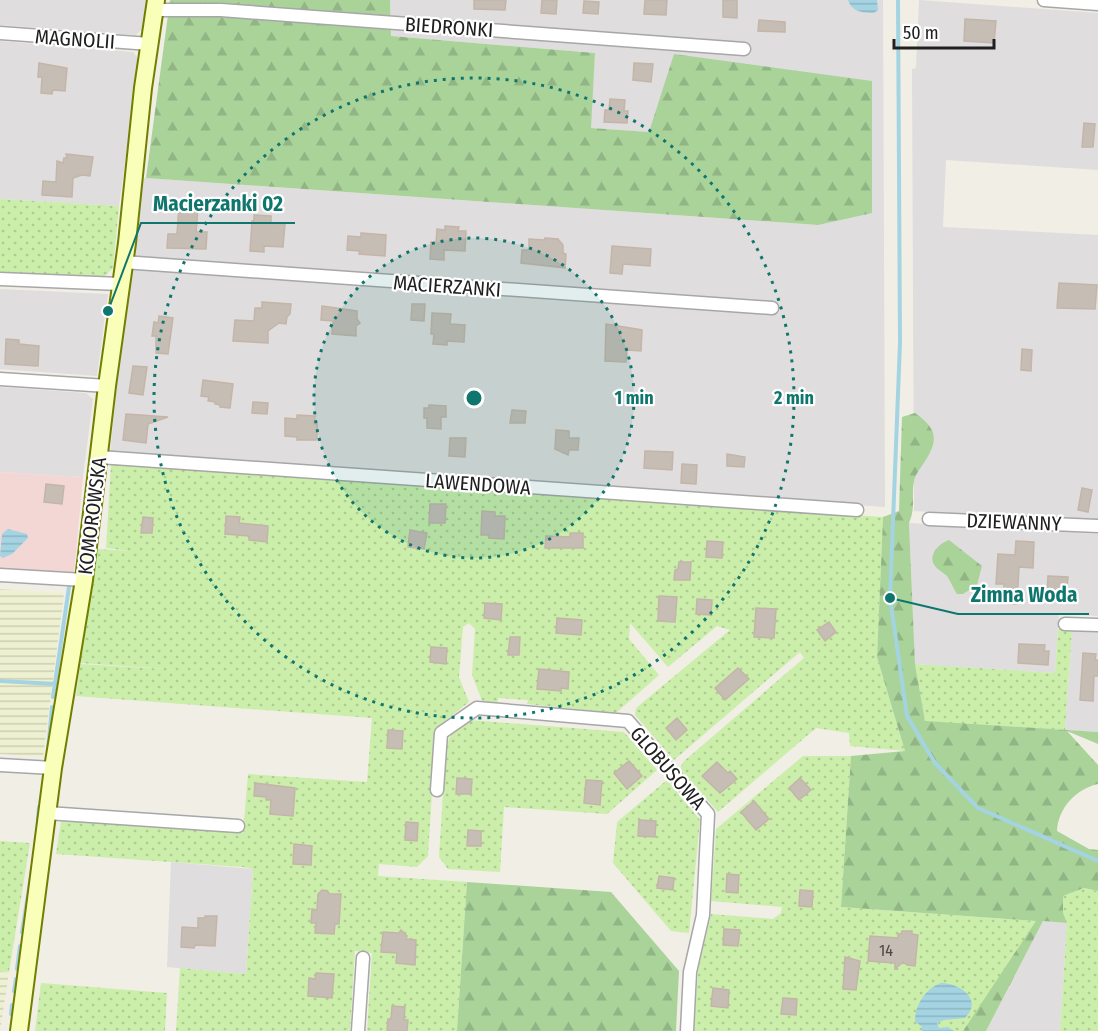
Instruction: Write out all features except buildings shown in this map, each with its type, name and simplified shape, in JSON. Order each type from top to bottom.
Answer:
[{"type":"street","points":[[1044,0],[1098,4]]},
{"type":"street","name":"KOMOROWSKA","points":[[19,1031],[53,768],[84,580],[155,5]]},
{"type":"street","name":"BIEDRONKI","points":[[155,5],[744,49]]},
{"type":"street","name":"MAGNOLII","points":[[0,33],[150,44]]},
{"type":"street","name":"MACIERZANKI","points":[[123,262],[772,308]]},
{"type":"street","points":[[0,279],[120,284]]},
{"type":"street","points":[[0,379],[107,386]]},
{"type":"street","name":"LAWENDOWA","points":[[99,457],[857,510]]},
{"type":"street","name":"DZIEWANNY","points":[[929,519],[1098,526]]},
{"type":"street","points":[[0,575],[84,580]]},
{"type":"street","points":[[1065,624],[1098,626]]},
{"type":"street","name":"GLOBUSOWA","points":[[437,790],[441,733],[477,708],[628,721],[708,814],[703,915],[690,972],[687,1031]]},
{"type":"street","points":[[0,765],[53,768]]},
{"type":"street","points":[[47,813],[238,826]]},
{"type":"street","points":[[358,1031],[363,958]]},
{"type":"shaded area","points":[[0,0],[148,0],[144,27],[136,35],[0,25]]},
{"type":"shaded area","points":[[390,0],[883,0],[885,507],[110,453],[138,179],[818,225],[649,132],[590,128],[595,53],[391,36]]},
{"type":"shaded area","points":[[919,0],[1098,13],[1098,170],[946,160],[943,227],[1098,235],[1098,521],[1052,519],[1044,515],[1036,518],[914,511],[912,69],[916,68]]},
{"type":"shaded area","points":[[0,41],[133,52],[139,60],[119,206],[0,199]]},
{"type":"shaded area","points":[[0,289],[108,294],[97,376],[0,369]]},
{"type":"shaded area","points":[[0,387],[86,393],[93,399],[83,477],[0,472]]},
{"type":"shaded area","points":[[0,472],[83,477],[74,574],[0,571]]},
{"type":"shaded area","points":[[909,523],[1098,534],[1098,616],[1059,614],[1055,673],[915,664]]},
{"type":"shaded area","points":[[1072,631],[1098,632],[1098,732],[1065,730]]},
{"type":"shaded area","points":[[171,862],[253,869],[246,974],[167,967]]},
{"type":"shaded area","points":[[1043,921],[1067,923],[1060,1031],[986,1031]]},
{"type":"green space","points":[[170,0],[390,0],[391,36],[595,53],[591,128],[649,132],[674,54],[872,81],[872,213],[818,225],[146,178]]},
{"type":"green space","points":[[0,199],[119,206],[113,268],[102,279],[0,273]]},
{"type":"green space","points":[[915,413],[928,424],[934,436],[932,449],[915,479],[909,523],[915,664],[925,721],[1098,732],[1098,744],[1067,731],[1098,765],[1098,784],[1082,790],[1070,801],[1061,815],[1057,831],[1089,849],[1098,850],[1098,891],[1084,888],[1063,896],[1063,913],[1067,923],[1043,921],[986,1031],[963,1031],[1036,921],[841,907],[851,756],[905,751],[877,657],[883,517],[899,511],[902,417]]},
{"type":"green space","points":[[111,464],[883,517],[877,657],[905,751],[850,746],[849,733],[816,728],[718,812],[680,769],[683,762],[804,658],[800,652],[674,760],[635,715],[636,708],[730,630],[717,626],[668,667],[630,623],[629,639],[659,675],[616,713],[527,704],[528,700],[498,698],[498,704],[483,703],[472,675],[475,629],[469,623],[463,627],[459,677],[469,702],[436,728],[428,856],[417,867],[379,864],[378,876],[467,882],[457,1031],[367,1031],[372,953],[355,951],[350,1031],[176,1031],[180,968],[246,974],[253,869],[56,854],[61,821],[243,833],[248,774],[367,782],[372,718],[76,696],[80,664],[182,670],[80,663],[97,549],[130,551],[106,548]]},
{"type":"green space","points":[[949,540],[982,566],[977,585],[963,594],[957,594],[947,576],[936,568],[933,562],[935,550]]},
{"type":"green space","points":[[0,589],[64,593],[43,757],[0,754]]},
{"type":"green space","points":[[1058,629],[1072,631],[1065,730],[925,722],[915,664],[1055,673]]},
{"type":"green space","points":[[468,720],[624,732],[657,770],[607,814],[504,807],[500,872],[448,869],[439,857],[446,746],[453,730]]},
{"type":"green space","points":[[803,756],[851,756],[841,907],[1037,921],[963,1031],[694,1031],[698,971],[711,914],[773,919],[781,913],[782,907],[711,901],[716,829]]},
{"type":"green space","points":[[667,780],[700,820],[689,933],[671,931],[613,863],[617,822]]},
{"type":"green space","points":[[0,841],[30,843],[9,972],[0,971]]},
{"type":"green space","points":[[467,882],[611,892],[679,971],[676,1031],[457,1031]]},
{"type":"green space","points":[[1084,888],[1098,891],[1098,1031],[1060,1031],[1067,923],[1062,913],[1063,896]]},
{"type":"green space","points":[[0,971],[9,972],[0,1031]]},
{"type":"green space","points":[[41,983],[167,993],[165,1031],[35,1031]]},
{"type":"water","points":[[848,0],[877,0],[878,10],[874,13],[858,11]]},
{"type":"water","points":[[8,529],[27,534],[28,538],[12,554],[3,558],[0,556],[2,534]]},
{"type":"water","points":[[941,983],[955,986],[967,993],[972,1005],[970,1011],[965,1018],[937,1023],[939,1028],[948,1027],[954,1031],[922,1031],[922,1027],[915,1021],[917,1009],[926,993]]},
{"type":"waterway","points":[[898,0],[900,343],[890,598],[907,716],[935,763],[978,808],[1098,861]]},
{"type":"waterway","points":[[53,697],[69,587]]},
{"type":"waterway","points":[[0,681],[56,684]]},
{"type":"waterway","points":[[48,750],[52,707]]},
{"type":"waterway","points":[[38,820],[39,807]]},
{"type":"waterway","points":[[22,932],[32,870]]},
{"type":"waterway","points":[[17,969],[20,946]]},
{"type":"waterway","points":[[14,991],[16,979]]},
{"type":"waterway","points":[[11,1014],[12,1005]]},
{"type":"place","name":"Macierzanki 02","points":[[108,311]]},
{"type":"place","name":"Zimna Woda","points":[[890,598]]}]
